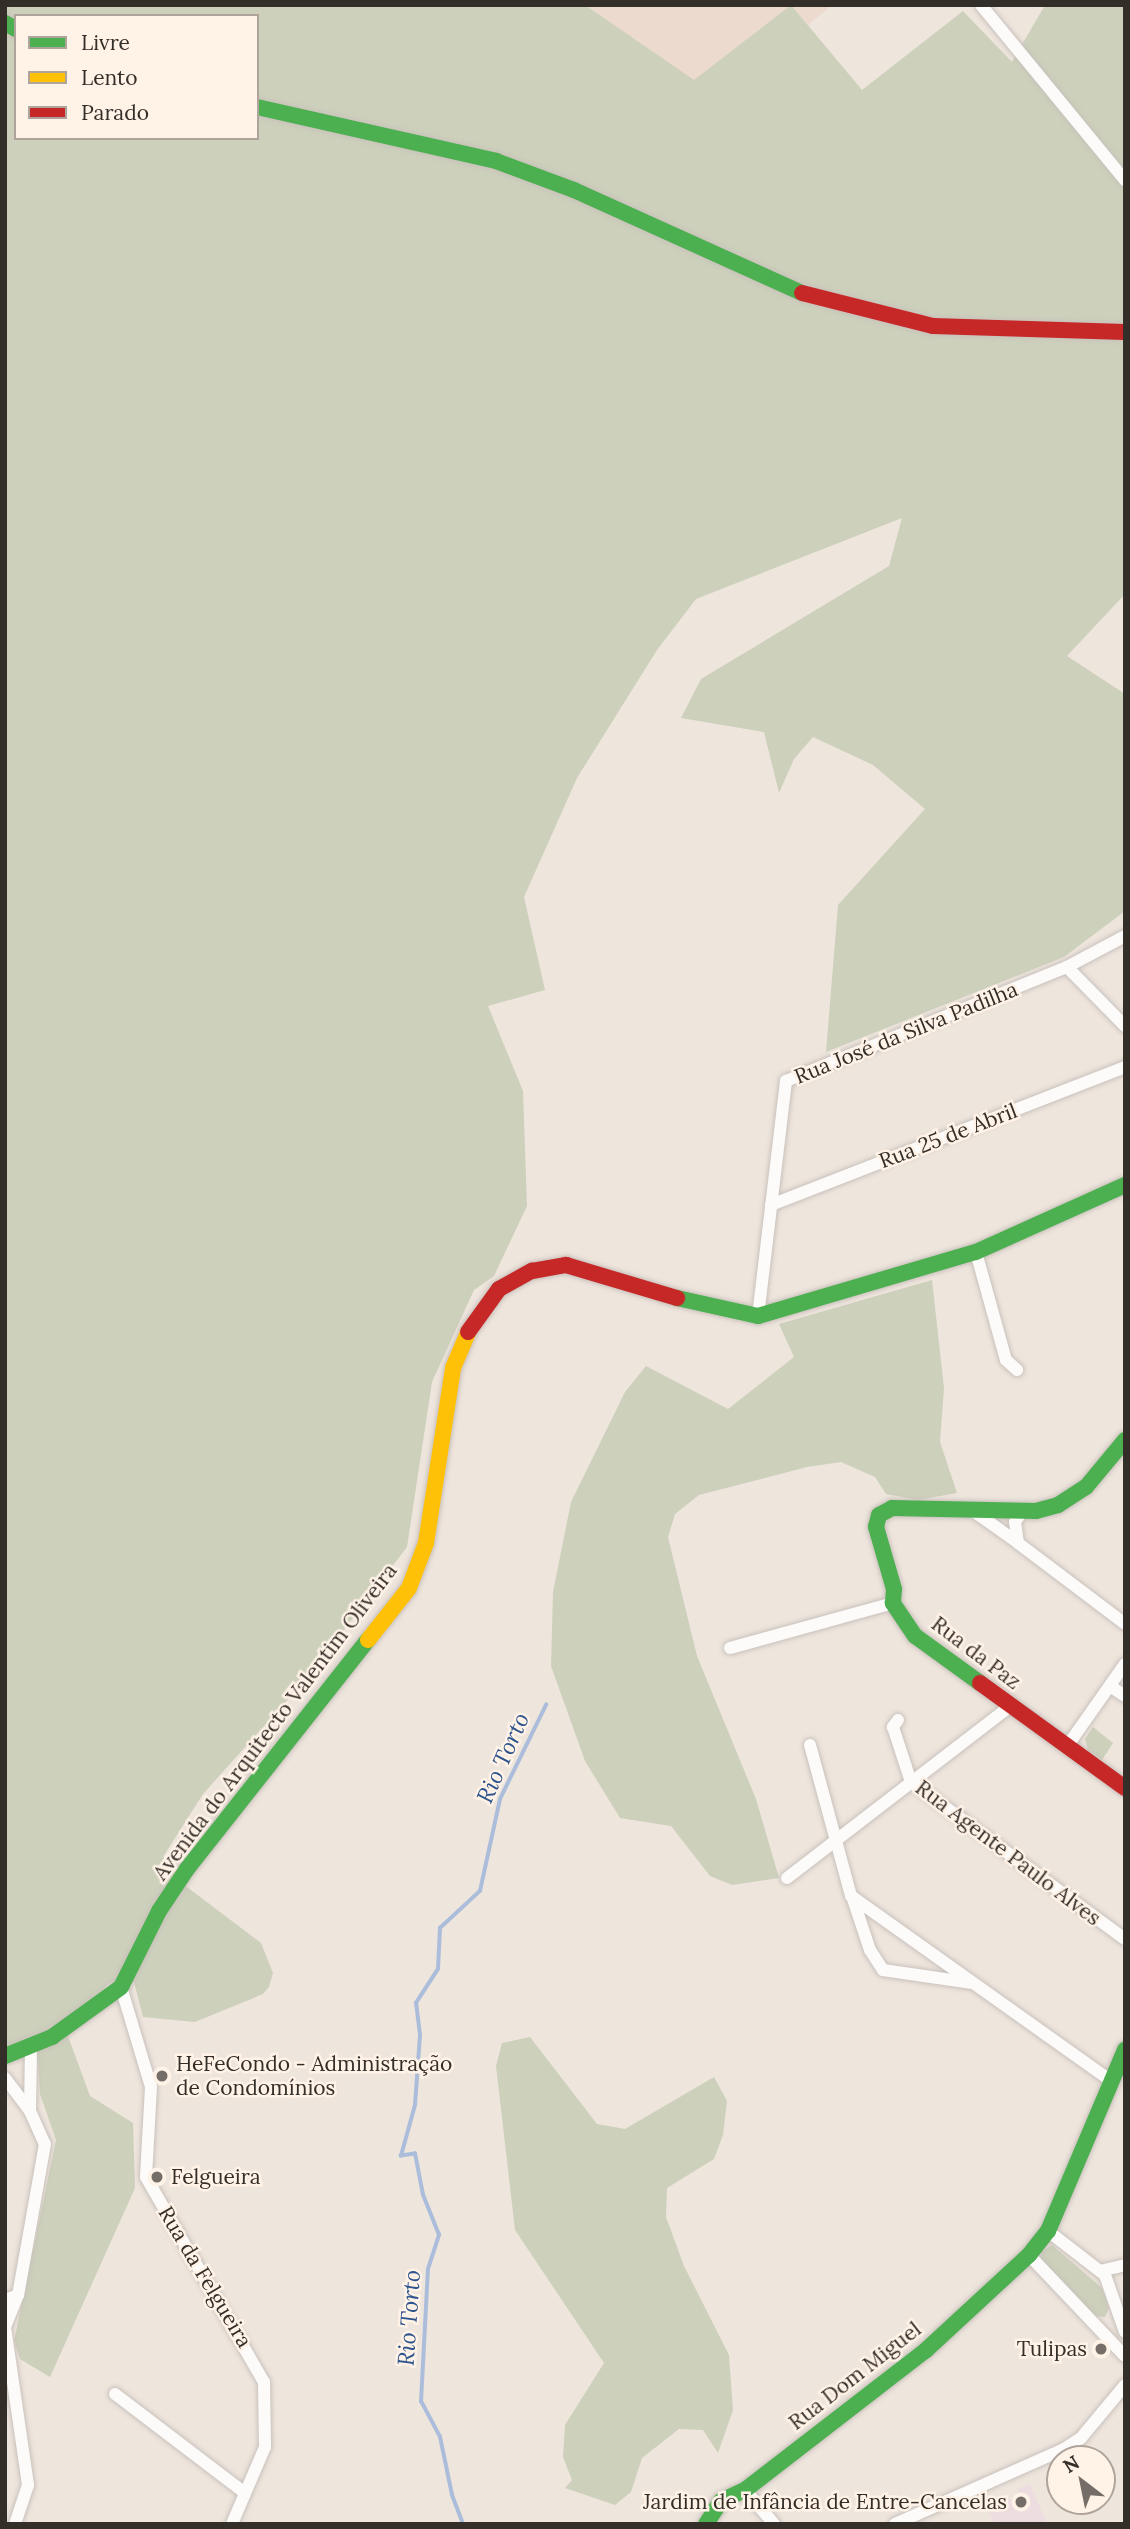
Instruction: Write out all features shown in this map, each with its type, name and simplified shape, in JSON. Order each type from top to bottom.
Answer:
[{"type":"street","points":[[981,5],[1125,180]]},
{"type":"street","points":[[259,107],[496,161],[574,190],[787,288],[851,308],[933,326],[1125,332]]},
{"type":"street","name":"Rua José da Silva Padilha","points":[[758,1316],[786,1081],[1067,967],[1104,951],[1125,936]]},
{"type":"street","points":[[1067,967],[1125,1026]]},
{"type":"street","name":"Rua 25 de Abril","points":[[771,1205],[1125,1067]]},
{"type":"street","points":[[758,1316],[976,1252],[1125,1185]]},
{"type":"street","points":[[976,1252],[1006,1360],[1017,1370]]},
{"type":"street","name":"Avenida do Arquitecto Valentim Oliveira","points":[[5,2056],[31,2047],[77,2022],[121,1987],[159,1911],[187,1869],[409,1588],[426,1543],[453,1368],[485,1303],[516,1279],[566,1265],[725,1311],[758,1316]]},
{"type":"street","name":"Rua da Paz","points":[[1125,1440],[1076,1496],[1050,1508],[1022,1511],[892,1508],[880,1515],[876,1527],[894,1589],[893,1603],[915,1636],[1125,1788]]},
{"type":"street","points":[[972,1510],[1103,1604],[1125,1624]]},
{"type":"street","points":[[1018,1543],[1015,1522],[1022,1511]]},
{"type":"street","points":[[730,1648],[893,1603]]},
{"type":"street","points":[[1103,1604],[1125,1610]]},
{"type":"street","points":[[1068,1745],[1125,1664]]},
{"type":"street","points":[[1111,1686],[1125,1696]]},
{"type":"street","points":[[787,1878],[1010,1706]]},
{"type":"street","name":"Rua Agente Paulo Alves","points":[[898,1720],[893,1727],[911,1782],[1125,1939]]},
{"type":"street","points":[[810,1745],[851,1896],[870,1950],[883,1970],[973,1983]]},
{"type":"street","points":[[851,1896],[973,1983],[1118,2074]]},
{"type":"street","name":"Rua da Felgueira","points":[[121,1987],[152,2087],[146,2177],[240,2334],[264,2382],[264,2448],[232,2524]]},
{"type":"street","points":[[30,2111],[31,2047]]},
{"type":"street","points":[[1125,2050],[1118,2074],[1048,2231],[1100,2271],[1110,2284],[1125,2332]]},
{"type":"street","points":[[5,2078],[30,2111],[45,2144],[18,2295],[5,2327],[28,2485],[15,2524]]},
{"type":"street","name":"Rua Dom Miguel","points":[[706,2524],[721,2501],[745,2490],[925,2351],[1029,2255],[1048,2231]]},
{"type":"street","points":[[1029,2255],[1125,2356]]},
{"type":"street","points":[[1100,2271],[1125,2265]]},
{"type":"street","points":[[5,2300],[18,2295]]},
{"type":"street","points":[[1099,2327],[1120,2315]]},
{"type":"street","points":[[895,2524],[1063,2449],[1081,2438],[1125,2385]]},
{"type":"street","points":[[115,2394],[245,2493]]},
{"type":"street","points":[[745,2490],[775,2524]]},
{"type":"shaded area","points":[[585,5],[791,5],[694,81]]},
{"type":"shaded area","points":[[791,5],[832,5],[808,25]]},
{"type":"shaded area","name":"Jardim de Infância de Entre-Cancelas","points":[[1030,2484],[1047,2524],[994,2524],[988,2509],[1021,2495],[1018,2489]]},
{"type":"green space","points":[[5,5],[585,5],[694,80],[791,5],[862,90],[963,11],[1012,62],[1045,5],[1125,5],[1125,594],[1067,656],[1125,694],[1125,911],[1064,957],[826,1052],[838,905],[925,809],[873,765],[813,737],[794,759],[779,793],[764,732],[681,718],[701,679],[889,566],[902,518],[696,599],[657,650],[577,778],[524,897],[545,990],[488,1006],[523,1091],[527,1206],[494,1276],[474,1290],[432,1382],[407,1547],[309,1676],[203,1794],[163,1857],[187,1887],[261,1943],[273,1973],[269,1987],[263,1994],[195,2022],[143,2017],[134,1982],[109,1983],[65,2028],[90,2096],[133,2123],[135,2188],[50,2377],[20,2359],[14,2341],[56,2140],[40,2094],[38,2062],[24,2043],[5,2051]]},
{"type":"green space","points":[[932,1280],[944,1388],[940,1442],[957,1493],[918,1500],[886,1494],[875,1477],[841,1462],[807,1467],[699,1495],[675,1514],[668,1537],[697,1656],[756,1799],[779,1878],[732,1885],[710,1876],[671,1826],[620,1818],[585,1761],[551,1666],[553,1592],[571,1502],[625,1392],[646,1366],[728,1409],[794,1357],[779,1324]]},
{"type":"green space","points":[[1093,1727],[1113,1743],[1102,1760],[1088,1750],[1085,1739]]},
{"type":"green space","points":[[530,2037],[597,2124],[625,2129],[714,2077],[727,2101],[723,2135],[714,2159],[667,2188],[666,2217],[684,2266],[729,2355],[733,2410],[718,2453],[703,2430],[679,2429],[642,2458],[631,2492],[615,2505],[565,2488],[572,2480],[563,2457],[565,2425],[604,2363],[515,2230],[496,2066],[502,2043]]},
{"type":"green space","points":[[1052,2245],[1102,2288],[1109,2308],[1105,2317],[1095,2316],[1041,2259],[1041,2252]]},
{"type":"waterway","name":"Rio Torto","points":[[463,2524],[452,2495],[440,2437],[421,2402],[428,2269],[439,2235],[423,2195],[415,2154],[401,2156],[415,2105],[420,2035],[416,2003],[438,1969],[440,1928],[480,1891],[500,1799],[546,1705]]},
{"type":"traffic: fast","points":[[5,23],[14,28]]},
{"type":"traffic: fast","points":[[259,107],[496,161],[574,190],[802,293]]},
{"type":"traffic: fast","points":[[677,1298],[758,1316],[976,1252],[1125,1185]]},
{"type":"traffic: fast","points":[[980,1683],[915,1636],[893,1603],[894,1589],[876,1527],[879,1515],[892,1508],[1036,1511],[1058,1505],[1086,1487],[1125,1440]]},
{"type":"traffic: fast","points":[[5,2056],[52,2037],[121,1987],[159,1911],[187,1869],[368,1640]]},
{"type":"traffic: fast","points":[[706,2524],[721,2501],[745,2490],[925,2351],[1029,2255],[1048,2231],[1125,2050]]},
{"type":"traffic: slow","points":[[368,1640],[409,1588],[426,1543],[453,1368],[468,1332]]},
{"type":"traffic: jam","points":[[802,293],[933,326],[1125,332]]},
{"type":"traffic: jam","points":[[468,1332],[499,1289],[532,1271],[566,1265],[677,1298]]},
{"type":"traffic: jam","points":[[980,1683],[1125,1788]]},
{"type":"place","name":"HeFeCondo - Administração de Condomínios","points":[[162,2076]]},
{"type":"place","name":"Felgueira","points":[[157,2177]]},
{"type":"place","name":"Tulipas","points":[[1101,2349]]},
{"type":"place","name":"Jardim de Infância de Entre-Cancelas","points":[[1021,2502]]}]
